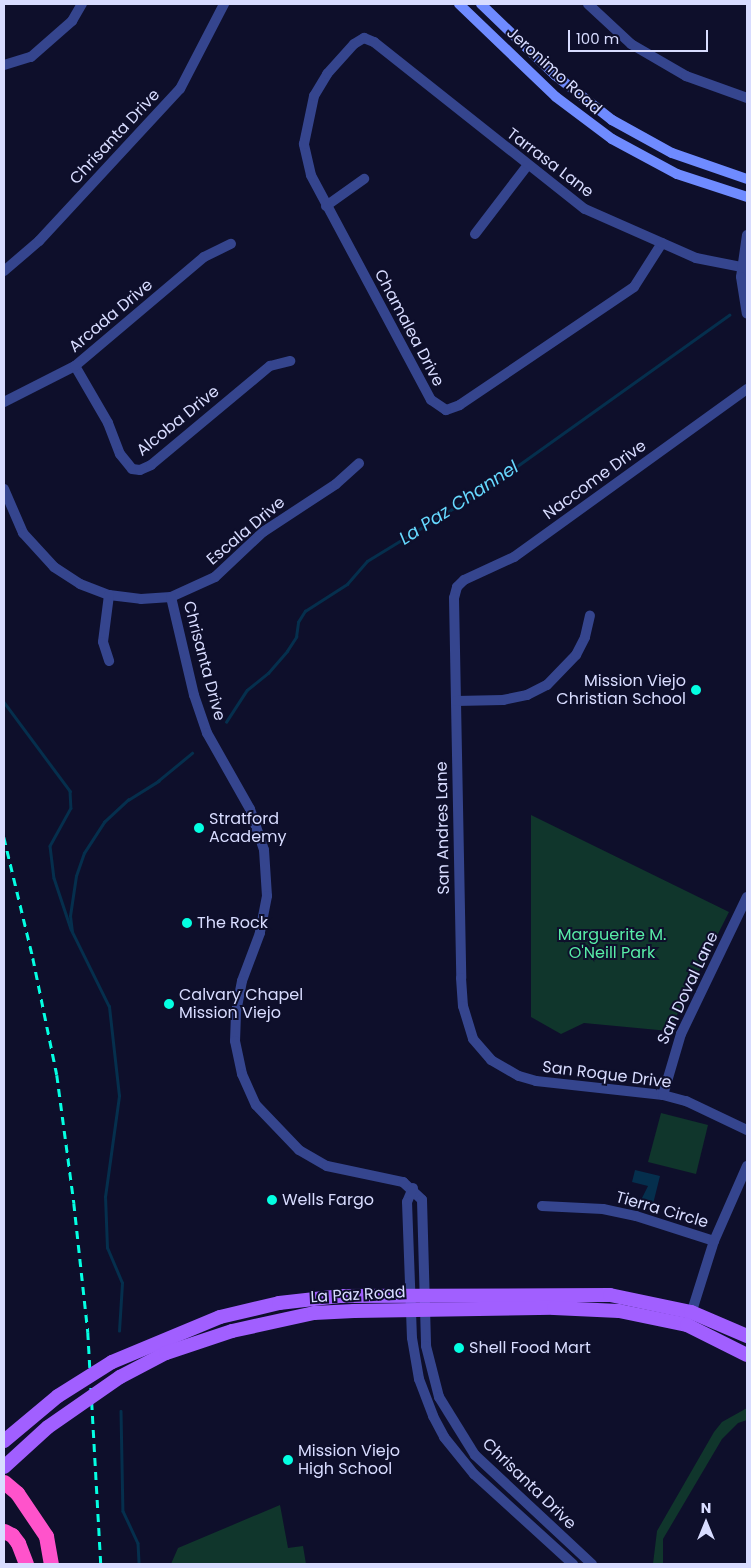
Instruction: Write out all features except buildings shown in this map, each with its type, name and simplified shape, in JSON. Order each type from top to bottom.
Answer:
[{"type":"highway","points":[[4,1482],[17,1494],[46,1536],[51,1564]]},
{"type":"highway","points":[[4,1531],[12,1535],[18,1543],[26,1564]]},
{"type":"main road","name":"Jeronimo Road","points":[[459,4],[556,97],[612,139],[677,174],[747,197]]},
{"type":"main road","name":"Jeronimo Road","points":[[481,4],[555,75],[612,120],[672,153],[747,179]]},
{"type":"main road","name":"La Paz Road","points":[[4,1441],[58,1396],[112,1362],[190,1328],[246,1310],[340,1296],[409,1294],[610,1295],[747,1336]]},
{"type":"main road","name":"La Paz Road","points":[[4,1467],[48,1427],[120,1377],[197,1342],[265,1323],[314,1314],[410,1309],[589,1309],[627,1312],[689,1318],[747,1354]]},
{"type":"street","points":[[4,65],[31,58],[72,21],[82,4]]},
{"type":"street","name":"Chrisanta Drive","points":[[4,271],[39,241],[180,89],[224,4]]},
{"type":"street","points":[[588,4],[639,49],[686,76],[747,98]]},
{"type":"street","name":"Tarrasa Lane","points":[[364,38],[374,42],[527,166],[585,209],[710,262],[742,267]]},
{"type":"street","name":"Chamalea Drive","points":[[364,38],[354,44],[327,74],[314,96],[304,144],[311,175],[326,206],[431,400],[446,410],[460,405],[634,287],[662,243]]},
{"type":"street","points":[[475,234],[527,166]]},
{"type":"street","points":[[326,206],[364,179]]},
{"type":"street","points":[[747,235],[742,267],[742,292],[747,314]]},
{"type":"street","name":"Arcada Drive","points":[[4,402],[74,366],[204,257],[231,244]]},
{"type":"street","name":"Alcoba Drive","points":[[74,366],[108,422],[120,454],[132,469],[140,470],[151,464],[270,366],[290,361]]},
{"type":"street","name":"Naccome Drive","points":[[457,588],[464,580],[514,557],[747,389]]},
{"type":"street","name":"Escala Drive","points":[[171,597],[215,577],[263,532],[336,484],[359,463]]},
{"type":"street","name":"Chrisanta Drive","points":[[4,490],[23,533],[54,567],[80,584],[109,595],[141,599],[171,597],[194,695],[207,733],[250,809],[264,850],[267,896],[260,933],[242,981],[236,1013],[235,1041],[242,1074],[256,1105],[299,1150],[327,1166],[392,1178],[412,1188],[423,1202],[425,1309],[431,1374],[439,1397],[461,1436],[503,1482],[592,1564]]},
{"type":"street","name":"San Andres Lane","points":[[457,588],[454,598],[463,1006],[474,1039],[491,1060]]},
{"type":"street","points":[[109,595],[104,642],[109,661]]},
{"type":"street","points":[[456,701],[503,700],[528,695],[547,685],[576,655],[585,637],[590,616]]},
{"type":"street","name":"San Doval Lane","points":[[663,1095],[681,1034],[747,897]]},
{"type":"street","name":"San Roque Drive","points":[[491,1060],[504,1069],[536,1081],[663,1095],[686,1101],[747,1130]]},
{"type":"street","points":[[689,1318],[714,1241],[747,1166]]},
{"type":"street","name":"Chrisanta Drive","points":[[412,1188],[408,1202],[409,1294],[419,1379],[444,1437],[493,1493],[573,1564]]},
{"type":"street","name":"Tierra Circle","points":[[542,1206],[596,1208],[636,1216],[714,1241]]},
{"type":"green space","name":"Marguerite M. O'Neill Park","points":[[531,815],[729,912],[669,1031],[584,1023],[561,1034],[531,1017]]},
{"type":"green space","points":[[661,1113],[708,1125],[696,1174],[648,1162]]},
{"type":"green space","points":[[747,1408],[747,1420],[738,1423],[722,1439],[663,1539],[663,1564],[653,1564],[657,1531],[714,1432],[722,1422]]},
{"type":"green space","points":[[280,1505],[288,1548],[303,1546],[306,1564],[171,1564],[178,1548]]},
{"type":"water","points":[[635,1170],[660,1176],[653,1204],[641,1200],[648,1186],[632,1182]]},
{"type":"waterway","name":"La Paz Channel","points":[[226,722],[247,690],[268,673],[287,651],[296,637],[298,622],[305,611],[347,584],[367,561],[485,489],[729,315]]},
{"type":"waterway","points":[[4,702],[70,791],[71,808],[50,846],[54,878],[71,929]]},
{"type":"waterway","name":"La Paz Channel","points":[[119,1331],[122,1283],[107,1248],[105,1197],[119,1096],[109,1007],[72,932],[70,916],[76,876],[84,853],[104,822],[128,800],[158,781],[192,753]]},
{"type":"waterway","name":"La Paz Channel","points":[[121,1411],[123,1511],[138,1543],[139,1564]]},
{"type":"railway","points":[[4,837],[33,958],[57,1075],[74,1203],[88,1332],[101,1564]]},
{"type":"place","name":"Mission Viejo Christian School","points":[[696,690]]},
{"type":"place","name":"Stratford Academy","points":[[199,828]]},
{"type":"place","name":"The Rock","points":[[187,923]]},
{"type":"place","name":"Calvary Chapel Mission Viejo","points":[[169,1004]]},
{"type":"place","name":"Wells Fargo","points":[[272,1200]]},
{"type":"place","name":"Shell Food Mart","points":[[459,1348]]},
{"type":"place","name":"Mission Viejo High School","points":[[288,1460]]}]
